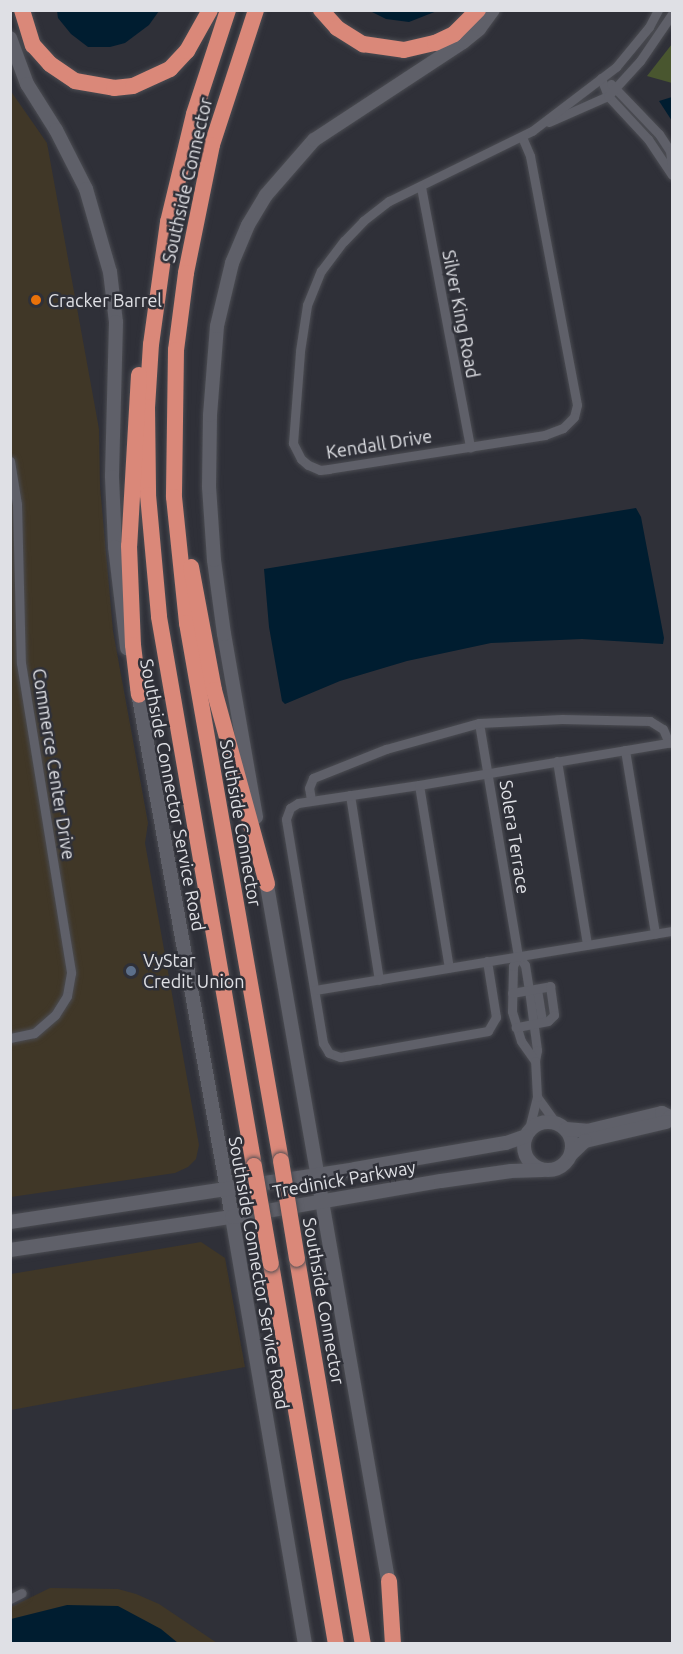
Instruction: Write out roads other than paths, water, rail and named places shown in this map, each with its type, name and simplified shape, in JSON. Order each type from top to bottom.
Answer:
[{"type":"highway","points":[[22,10],[33,45],[50,64],[75,81],[114,88],[133,86],[170,69],[187,51],[210,10]]},
{"type":"highway","name":"Southside Connector","points":[[228,10],[182,156],[158,286],[147,407],[148,495],[159,617],[336,1644]]},
{"type":"highway","name":"Southside Connector","points":[[256,10],[212,145],[186,273],[176,350],[173,438],[179,559],[187,623],[363,1644]]},
{"type":"highway","points":[[321,10],[336,28],[363,44],[404,50],[435,43],[454,34],[478,10]]},
{"type":"highway","points":[[139,695],[130,590],[131,483],[141,352],[158,286]]},
{"type":"highway","points":[[181,312],[181,472],[194,583],[214,690],[267,884]]},
{"type":"highway","points":[[389,1581],[393,1644]]},
{"type":"street","name":"Southside Connector","points":[[399,1644],[267,884],[214,560],[209,487],[210,415],[217,326],[223,295],[232,263],[248,225],[266,195],[288,167],[314,140],[464,42],[479,29],[493,10]]},
{"type":"street","name":"Kendall Drive","points":[[522,137],[530,156],[577,405],[574,417],[563,428],[545,435],[320,470],[300,459],[294,443],[300,351],[307,305],[321,271],[363,221],[389,201],[522,137],[601,78],[629,53],[658,10]]},
{"type":"street","name":"Kendall Drive","points":[[536,127],[608,96],[640,61],[672,14]]},
{"type":"street","name":"Southside Connector Service Road","points":[[10,38],[27,84],[67,151],[86,189],[110,272],[116,322],[112,477],[115,547],[127,649],[139,695],[305,1644]]},
{"type":"street","points":[[601,78],[616,87],[659,134],[670,151],[672,167]]},
{"type":"street","points":[[601,78],[608,96],[648,139],[672,175]]},
{"type":"street","name":"Silver King Road","points":[[421,187],[470,447]]},
{"type":"street","name":"Commerce Center Drive","points":[[10,461],[18,525],[21,663],[71,974],[67,996],[55,1016],[34,1033],[10,1038]]},
{"type":"street","points":[[311,800],[309,788],[313,778],[386,749],[479,723],[561,719],[650,721],[663,729],[671,743],[419,786],[311,800],[298,803],[290,808],[286,819],[323,1043],[329,1053],[340,1057],[488,1031],[496,1017],[487,961]]},
{"type":"street","name":"Solera Terrace","points":[[479,723],[518,956],[525,964],[533,990],[537,1023],[537,1097],[527,1134]]},
{"type":"street","points":[[625,750],[655,934]]},
{"type":"street","points":[[557,761],[587,945]]},
{"type":"street","points":[[419,786],[449,968]]},
{"type":"street","points":[[350,795],[379,980]]},
{"type":"street","points":[[315,990],[672,931]]},
{"type":"street","name":"Solera Terrace","points":[[518,956],[513,966],[512,1011],[527,1053],[536,1061]]},
{"type":"street","points":[[512,993],[550,986],[554,1015],[537,1023],[516,1027]]},
{"type":"street","points":[[537,1097],[572,1140],[572,1154]]},
{"type":"street","points":[[662,1113],[671,1117],[666,1122],[585,1141],[559,1168],[543,1170],[526,1157],[527,1134],[537,1124],[587,1131],[662,1113]]},
{"type":"street","name":"Tredinick Parkway","points":[[10,1222],[506,1143],[527,1134]]},
{"type":"street","name":"Tredinick Parkway","points":[[10,1250],[232,1217],[322,1200],[511,1171],[543,1170]]},
{"type":"street","points":[[10,1592],[22,1593],[10,1599]]},
{"type":"water","points":[[57,10],[159,11],[149,25],[125,43],[110,47],[88,47],[71,34],[58,18]]},
{"type":"water","points":[[370,11],[437,11],[409,22],[386,19]]},
{"type":"water","points":[[672,97],[672,121],[659,101]]},
{"type":"water","points":[[636,508],[641,517],[664,638],[663,644],[582,639],[491,643],[407,661],[340,681],[285,704],[282,701],[269,627],[264,569]]},
{"type":"water","points":[[67,1605],[118,1606],[161,1629],[178,1643],[11,1643],[11,1619]]},
{"type":"place","name":"Cracker Barrel","points":[[36,300]]},
{"type":"place","name":"VyStar Credit Union","points":[[131,971]]}]
